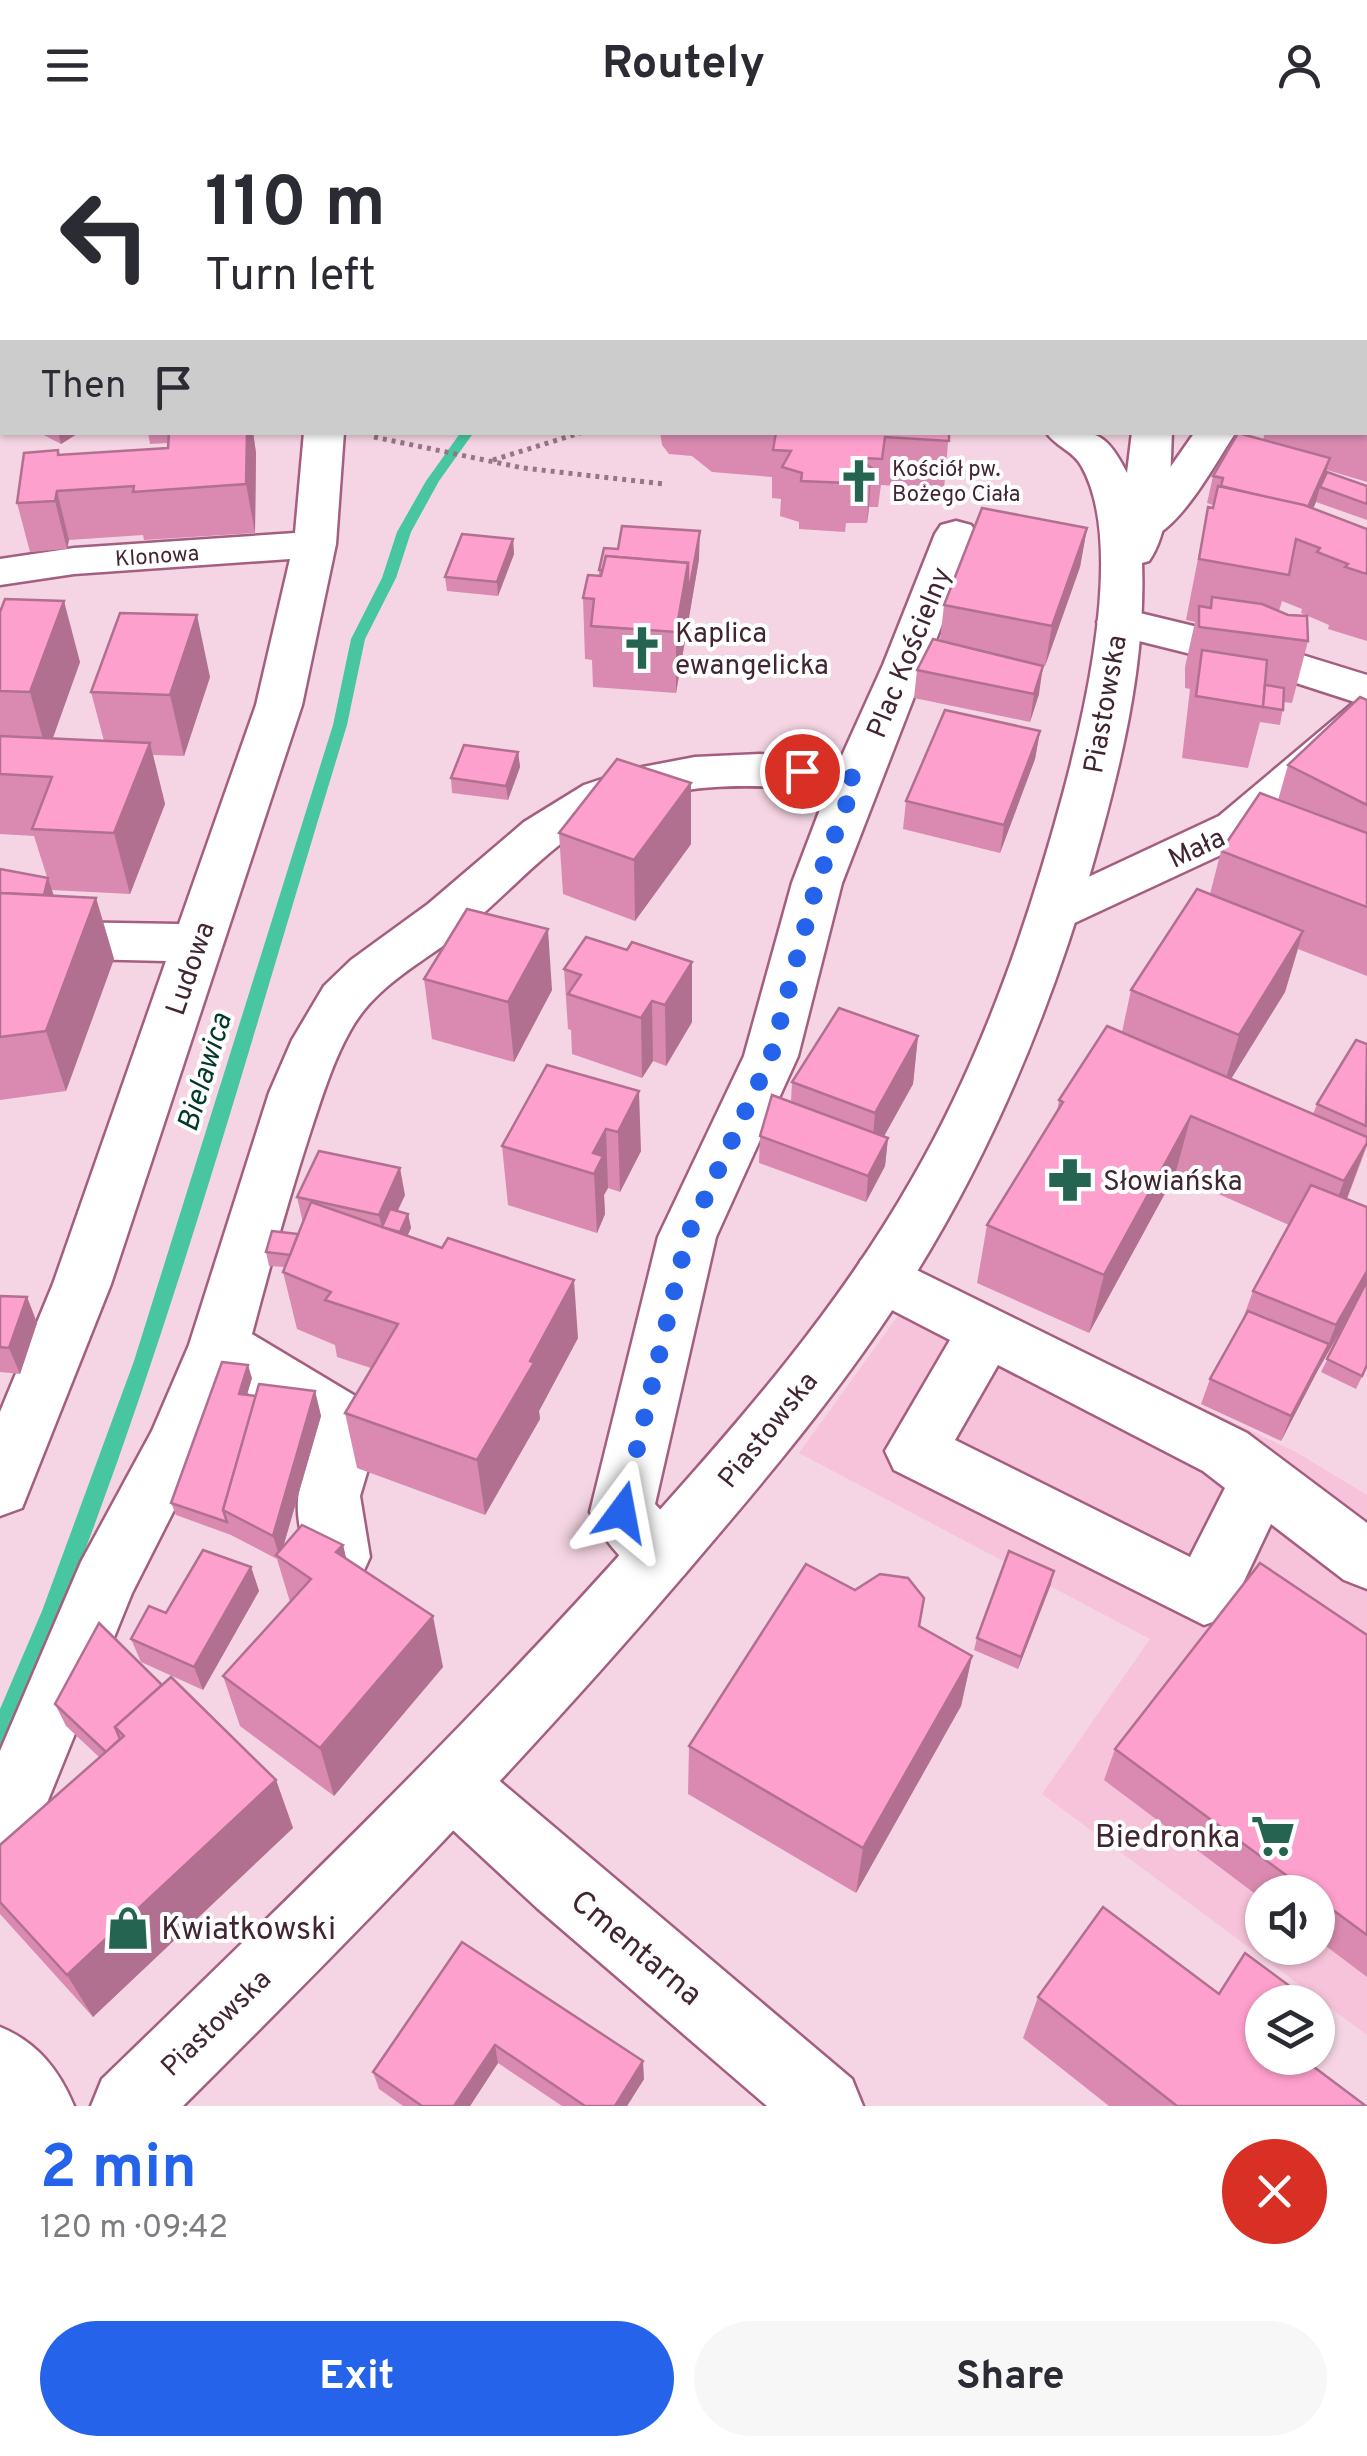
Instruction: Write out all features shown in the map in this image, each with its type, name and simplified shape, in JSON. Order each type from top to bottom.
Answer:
[{"type":"street","name":"Ludowa","points":[[0,1488],[82,1284],[280,706],[316,544],[324,435]]},
{"type":"street","name":"Piastowska","points":[[130,2106],[452,1784],[661,1556],[818,1367],[882,1277],[961,1136],[1012,1024],[1054,914],[1095,761],[1114,672],[1121,604],[1116,514],[1107,478],[1092,450],[1072,435]]},
{"type":"street","points":[[1086,435],[1109,439],[1138,435]]},
{"type":"street","name":"Piastowska","points":[[1121,604],[1142,526],[1147,447],[1151,435]]},
{"type":"street","name":"Piastowska","points":[[1142,526],[1175,491],[1214,435]]},
{"type":"street","name":"Plac Kościelny","points":[[661,1556],[622,1512],[687,1237],[771,1056],[817,883],[956,534]]},
{"type":"street","name":"Klonowa","points":[[0,572],[74,562],[316,544]]},
{"type":"street","points":[[1121,604],[1227,646],[1311,670],[1367,692]]},
{"type":"street","name":"Mała","points":[[1054,914],[1236,828],[1367,716]]},
{"type":"street","points":[[0,1833],[104,1583],[178,1440],[218,1345],[264,1185],[311,1055],[334,1012],[370,972],[442,920],[560,821],[600,796],[718,770],[774,768],[856,778]]},
{"type":"street","points":[[0,938],[198,943]]},
{"type":"street","points":[[882,1277],[1225,1452],[1367,1560]]},
{"type":"street","points":[[987,1330],[916,1452],[1204,1596],[1262,1480]]},
{"type":"street","points":[[218,1345],[335,1415],[341,1456],[329,1496],[338,1557]]},
{"type":"street","name":"Cmentarna","points":[[452,1784],[562,1883],[825,2106]]},
{"type":"street","points":[[0,2064],[36,2106]]},
{"type":"path","points":[[370,435],[487,461],[583,477],[664,484]]},
{"type":"path","points":[[487,461],[573,435]]},
{"type":"shaded area","points":[[926,1277],[1296,1452],[1367,1495],[1367,2035],[1335,2011],[1335,1985],[1300,1985],[1273,1965],[1335,1965],[1335,1875],[1245,1875],[1245,1945],[1042,1794],[1150,1639],[799,1453]]},
{"type":"building","points":[[169,435],[247,435],[246,484],[133,492],[134,486],[57,491],[55,501],[17,503],[24,453],[58,450],[58,455],[168,448]]},
{"type":"building","points":[[776,435],[949,435],[949,441],[885,437],[882,459],[864,458],[864,463],[872,468],[870,474],[850,475],[848,483],[801,481],[802,473],[782,467],[791,451],[773,450]]},
{"type":"building","points":[[1237,435],[1330,458],[1308,507],[1221,486],[1223,478],[1213,476]]},
{"type":"building","points":[[1327,472],[1367,486],[1367,504],[1320,487]]},
{"type":"building","points":[[1218,486],[1304,505],[1367,529],[1367,574],[1345,567],[1348,564],[1296,539],[1289,575],[1199,559],[1208,507],[1213,508]]},
{"type":"building","points":[[982,508],[1087,528],[1052,626],[944,605]]},
{"type":"building","points":[[622,526],[700,531],[688,596],[688,563],[606,556],[603,570],[599,570],[604,548],[618,549]]},
{"type":"building","points":[[462,534],[513,539],[497,582],[445,577]]},
{"type":"building","points":[[606,556],[688,563],[676,632],[591,626],[594,599],[583,598],[588,575],[601,576]]},
{"type":"building","points":[[1212,597],[1307,616],[1308,641],[1199,627],[1199,606],[1211,608]]},
{"type":"building","points":[[5,599],[64,601],[30,692],[0,691],[0,612]]},
{"type":"building","points":[[120,613],[197,615],[170,695],[91,692]]},
{"type":"building","points":[[933,639],[1043,666],[1034,694],[917,670]]},
{"type":"building","points":[[1202,650],[1267,660],[1263,707],[1196,696]]},
{"type":"building","points":[[1265,685],[1284,688],[1283,710],[1263,707]]},
{"type":"building","points":[[1360,697],[1367,700],[1367,805],[1288,765]]},
{"type":"building","points":[[945,710],[1040,731],[1004,825],[906,801]]},
{"type":"building","points":[[0,736],[150,743],[114,833],[32,829],[52,777],[0,774]]},
{"type":"building","points":[[464,745],[518,752],[506,786],[451,778]]},
{"type":"building","points":[[617,759],[691,783],[634,860],[559,833]]},
{"type":"building","points":[[1260,793],[1367,833],[1367,907],[1221,851]]},
{"type":"building","points":[[0,869],[48,878],[44,895],[0,893]]},
{"type":"building","points":[[1197,889],[1303,931],[1239,1035],[1131,990]]},
{"type":"building","points":[[0,893],[96,898],[46,1031],[0,1037]]},
{"type":"building","points":[[467,909],[548,929],[508,1002],[424,979]]},
{"type":"building","points":[[586,937],[627,950],[632,942],[692,962],[665,1005],[652,1001],[641,1018],[568,994],[581,975],[564,969]]},
{"type":"building","points":[[839,1008],[918,1036],[875,1113],[792,1082]]},
{"type":"building","points":[[1107,1026],[1367,1137],[1367,1143],[1344,1181],[1191,1116],[1104,1275],[987,1225]]},
{"type":"building","points":[[1356,1040],[1367,1044],[1366,1126],[1317,1104]]},
{"type":"building","points":[[547,1065],[639,1091],[618,1132],[606,1129],[593,1153],[603,1156],[594,1174],[502,1146]]},
{"type":"building","points":[[772,1095],[888,1138],[868,1176],[760,1136]]},
{"type":"building","points":[[319,1151],[400,1168],[379,1215],[297,1197]]},
{"type":"building","points":[[1311,1185],[1367,1207],[1367,1271],[1336,1325],[1253,1291]]},
{"type":"building","points":[[311,1202],[442,1248],[448,1238],[574,1280],[530,1361],[534,1363],[477,1460],[345,1413],[398,1324],[325,1300],[331,1292],[283,1272]]},
{"type":"building","points":[[390,1209],[408,1214],[400,1232],[382,1227]]},
{"type":"building","points":[[272,1231],[298,1234],[290,1255],[266,1252]]},
{"type":"building","points":[[1367,1281],[1367,1365],[1362,1376],[1327,1359]]},
{"type":"building","points":[[0,1296],[27,1297],[9,1348],[0,1347]]},
{"type":"building","points":[[1248,1311],[1329,1344],[1291,1416],[1210,1379]]},
{"type":"building","points":[[222,1362],[248,1365],[239,1394],[256,1396],[223,1510],[227,1522],[171,1503]]},
{"type":"building","points":[[259,1384],[315,1391],[273,1536],[223,1510]]},
{"type":"building","points":[[302,1525],[343,1545],[336,1552],[433,1616],[320,1748],[223,1676],[311,1579],[276,1555]]},
{"type":"building","points":[[203,1550],[251,1567],[194,1667],[131,1639],[149,1606],[166,1613]]},
{"type":"building","points":[[1009,1551],[1054,1571],[1021,1657],[977,1638]]},
{"type":"building","name":"Biedronka","points":[[1260,1563],[1367,1635],[1367,1935],[1335,1911],[1335,1875],[1286,1875],[1115,1749]]},
{"type":"building","points":[[806,1564],[855,1590],[880,1574],[908,1578],[924,1598],[919,1626],[972,1656],[863,1848],[689,1746]]},
{"type":"building","points":[[99,1623],[162,1685],[115,1727],[120,1739],[106,1752],[55,1704]]},
{"type":"building","points":[[171,1677],[276,1780],[67,1975],[0,1902],[0,1845],[124,1736],[115,1727]]},
{"type":"building","points":[[1103,1907],[1219,1994],[1245,1953],[1245,1965],[1261,1965],[1288,1985],[1245,1985],[1245,2075],[1325,2075],[1366,2106],[1177,2106],[1038,1997]]},
{"type":"building","points":[[462,1942],[643,2061],[615,2106],[585,2106],[495,2045],[454,2106],[422,2106],[373,2072]]},
{"type":"waterway","name":"Bielawica","points":[[0,1734],[100,1487],[143,1361],[340,725],[358,639],[389,578],[404,532],[466,435]]},
{"type":"place","name":"Kościół pw. Bożego Ciała","points":[[859,481]]},
{"type":"place","name":"Kaplica ewangelicka","points":[[642,648]]},
{"type":"place","name":"Słowiańska","points":[[1070,1180]]},
{"type":"place","name":"Biedronka","points":[[1273,1836]]},
{"type":"place","name":"Kwiatkowski","points":[[128,1928]]},
{"type":"route","points":[[622,1512],[687,1237],[771,1056],[817,883],[856,778],[802,771]]}]
